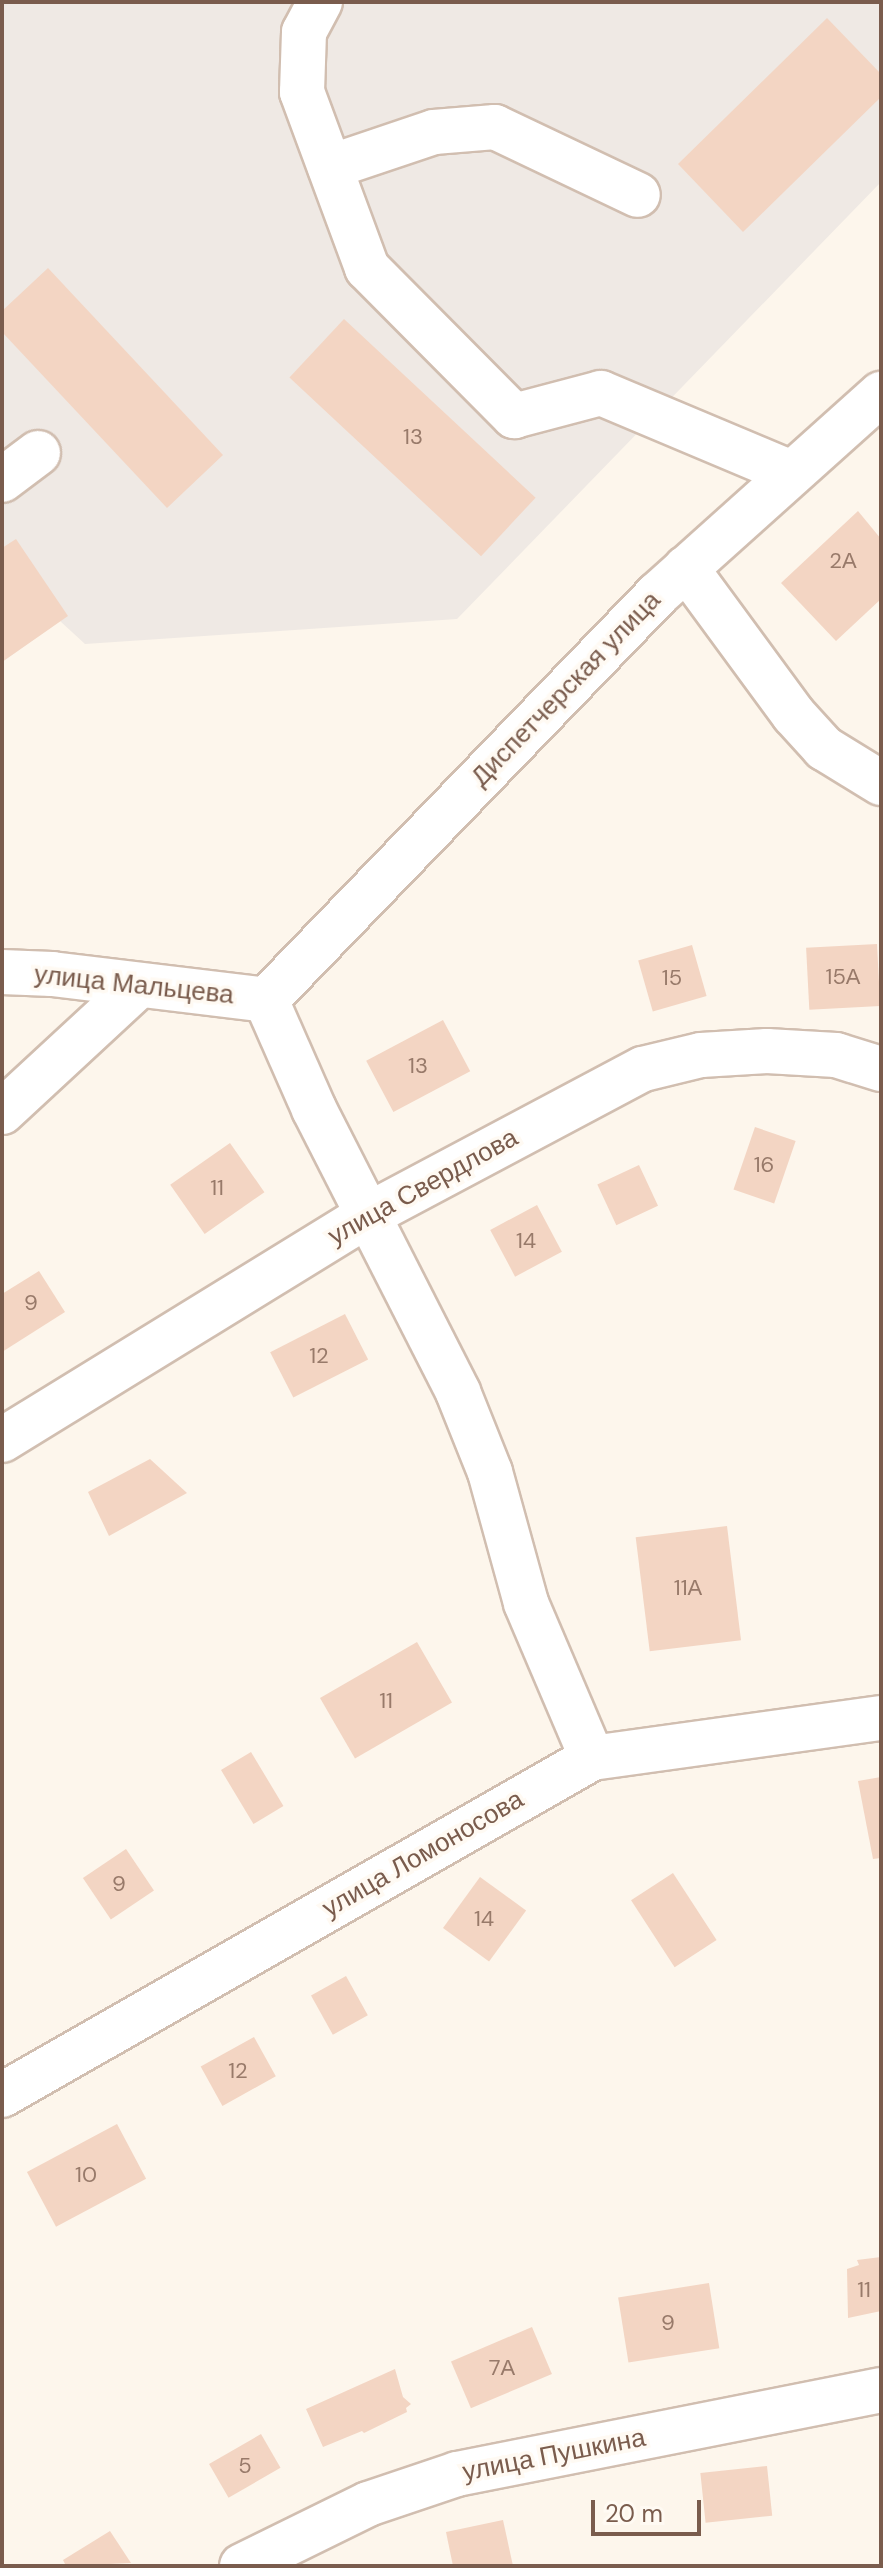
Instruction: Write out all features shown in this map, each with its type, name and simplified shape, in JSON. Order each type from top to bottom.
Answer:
[{"type":"street","points":[[320,2],[304,32],[302,92],[367,268],[514,416],[601,393],[791,473]]},
{"type":"street","points":[[330,167],[434,132],[495,127],[638,195]]},
{"type":"street","name":"Диспетчерская улица","points":[[266,1000],[686,568],[881,394]]},
{"type":"street","points":[[2,480],[38,453]]},
{"type":"street","points":[[686,568],[794,715],[824,748],[881,783]]},
{"type":"street","name":"улица Мальцева","points":[[2,972],[52,974],[266,1000]]},
{"type":"street","points":[[2,1112],[138,986]]},
{"type":"street","points":[[266,1000],[314,1109],[458,1392],[490,1472],[526,1603],[592,1758]]},
{"type":"street","name":"улица Свердлова","points":[[2,1440],[368,1215],[643,1069],[701,1055],[767,1051],[836,1055],[881,1069]]},
{"type":"street","name":"улица Ломоносова","points":[[2,2095],[592,1758],[881,1718]]},
{"type":"street","name":"улица Пушкина","points":[[242,2566],[368,2504],[457,2474],[881,2390]]},
{"type":"shaded area","points":[[2,2],[881,2],[881,182],[457,619],[85,644],[60,621],[2,662]]},
{"type":"building","points":[[827,18],[881,74],[881,97],[743,232],[678,164]]},
{"type":"building","points":[[48,268],[223,455],[167,508],[2,332],[2,311]]},
{"type":"building","points":[[344,319],[536,498],[481,556],[289,378]]},
{"type":"building","points":[[858,511],[881,539],[881,599],[836,641],[781,583]]},
{"type":"building","points":[[16,539],[68,616],[2,662],[2,548]]},
{"type":"building","points":[[877,944],[880,1006],[809,1010],[806,948]]},
{"type":"building","points":[[692,945],[707,996],[653,1011],[638,960]]},
{"type":"building","points":[[443,1020],[470,1071],[393,1112],[366,1061]]},
{"type":"building","points":[[755,1127],[796,1141],[774,1203],[734,1189]]},
{"type":"building","points":[[230,1143],[264,1192],[205,1234],[170,1185]]},
{"type":"building","points":[[639,1165],[658,1206],[616,1225],[597,1184]]},
{"type":"building","points":[[537,1205],[562,1252],[515,1277],[490,1230]]},
{"type":"building","points":[[39,1271],[65,1312],[2,1352],[2,1294]]},
{"type":"building","points":[[345,1314],[368,1359],[293,1398],[270,1352]]},
{"type":"building","points":[[150,1459],[187,1493],[109,1536],[88,1492]]},
{"type":"building","points":[[727,1526],[741,1640],[650,1651],[636,1537]]},
{"type":"building","points":[[417,1642],[452,1703],[355,1759],[320,1698]]},
{"type":"building","points":[[251,1752],[283,1806],[253,1824],[221,1770]]},
{"type":"building","points":[[881,1777],[881,1858],[873,1859],[858,1781]]},
{"type":"building","points":[[126,1849],[154,1890],[111,1920],[83,1878]]},
{"type":"building","points":[[673,1873],[717,1940],[675,1967],[631,1900]]},
{"type":"building","points":[[480,1877],[526,1911],[489,1961],[443,1928]]},
{"type":"building","points":[[346,1976],[368,2015],[333,2035],[311,1995]]},
{"type":"building","points":[[254,2037],[276,2076],[222,2106],[201,2067]]},
{"type":"building","points":[[117,2124],[146,2179],[56,2227],[27,2172]]},
{"type":"building","points":[[881,2257],[881,2311],[848,2318],[847,2269],[859,2265],[857,2260]]},
{"type":"building","points":[[709,2283],[719,2348],[628,2363],[618,2297]]},
{"type":"building","points":[[532,2327],[552,2374],[471,2408],[451,2361]]},
{"type":"building","points":[[395,2369],[403,2397],[411,2404],[406,2408],[407,2412],[364,2433],[362,2431],[323,2447],[306,2409]]},
{"type":"building","points":[[261,2434],[280,2468],[229,2498],[209,2464]]},
{"type":"building","points":[[767,2466],[772,2516],[706,2523],[700,2473]]},
{"type":"building","points":[[503,2520],[513,2566],[453,2566],[446,2532]]},
{"type":"building","points":[[110,2531],[131,2563],[66,2566],[63,2560]]}]
